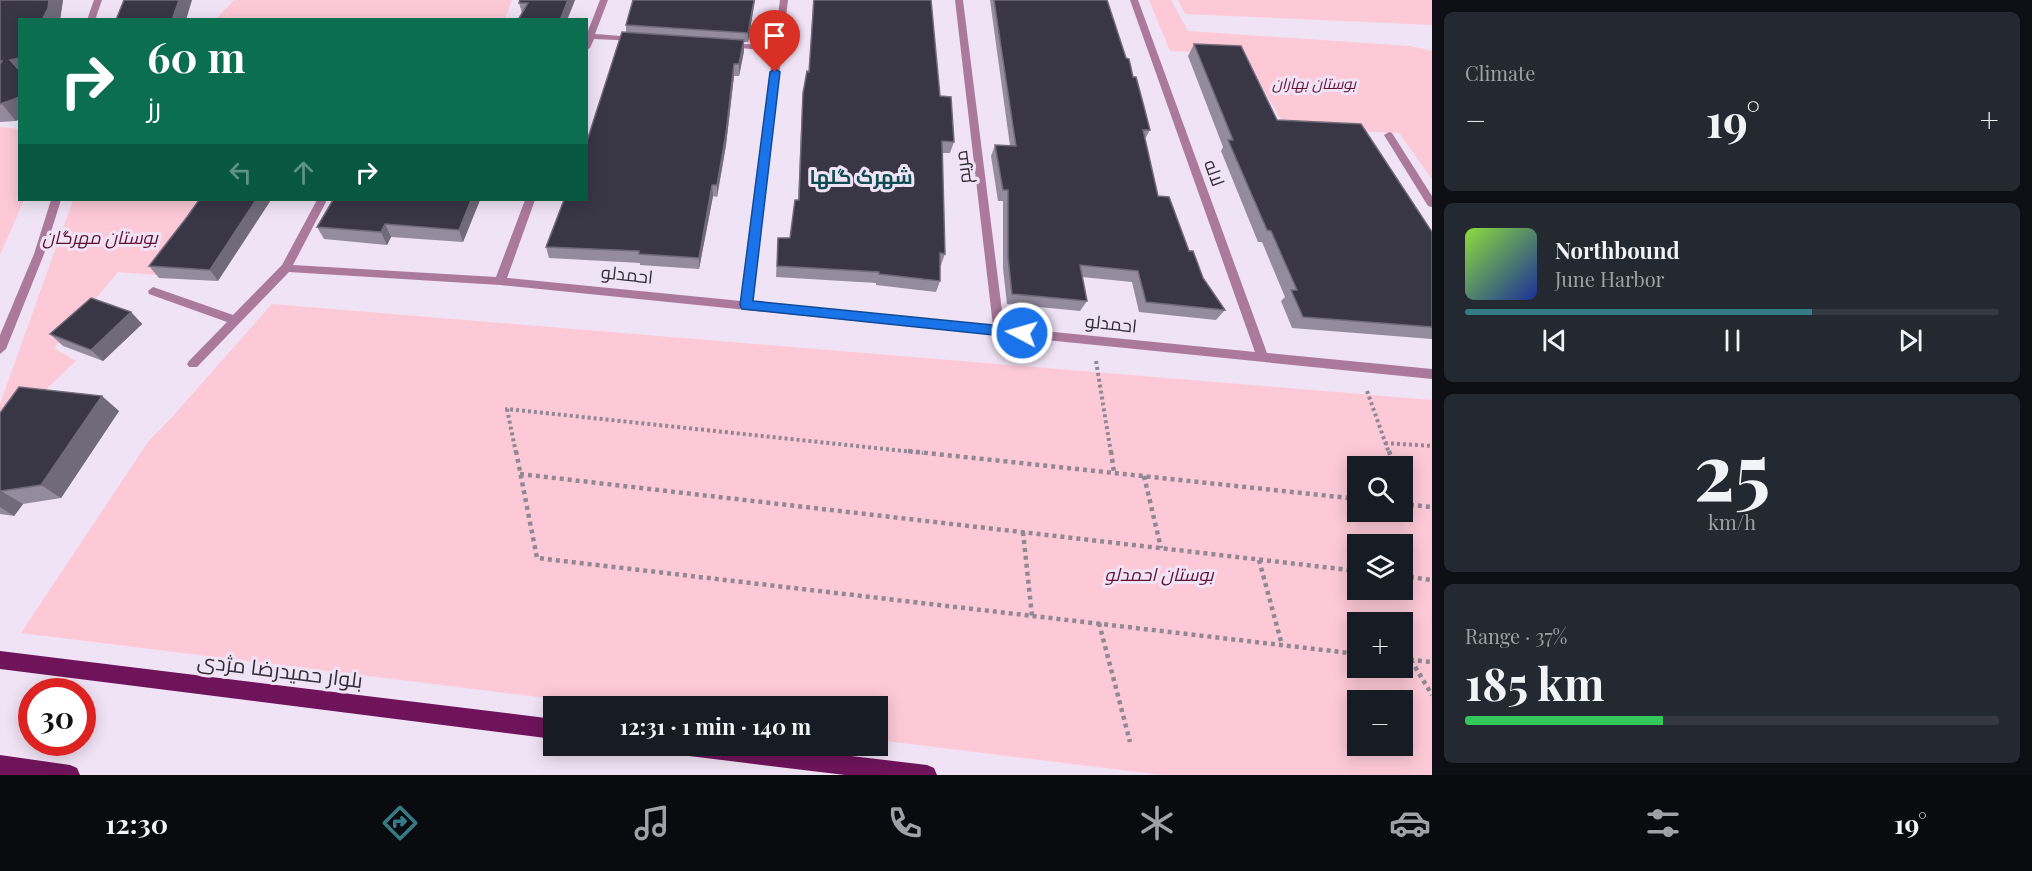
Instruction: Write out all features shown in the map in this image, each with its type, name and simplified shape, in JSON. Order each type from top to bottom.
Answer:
[{"type":"main road","name":"بلوار حمیدرضا مژدی","points":[[0,660],[543,728]]},
{"type":"main road","points":[[771,756],[927,775]]},
{"type":"main road","points":[[0,765],[70,775]]},
{"type":"street","points":[[92,18],[98,0]]},
{"type":"street","points":[[588,43],[604,0]]},
{"type":"street","points":[[747,305],[784,0]]},
{"type":"street","name":"مریم","points":[[959,0],[999,330]]},
{"type":"street","name":"لاله","points":[[1134,0],[1263,357]]},
{"type":"street","points":[[591,36],[650,40]]},
{"type":"street","points":[[720,45],[778,49]]},
{"type":"street","points":[[1389,135],[1432,204]]},
{"type":"street","points":[[0,349],[39,254],[56,201]]},
{"type":"street","points":[[193,364],[286,268],[321,201]]},
{"type":"street","points":[[500,281],[530,201]]},
{"type":"street","name":"احمدلو","points":[[286,268],[500,281],[1432,374]]},
{"type":"street","points":[[153,291],[234,320]]},
{"type":"path","points":[[1093,340],[1114,473]]},
{"type":"path","points":[[1358,367],[1390,456]]},
{"type":"path","points":[[1347,498],[507,409],[537,558],[1347,653]]},
{"type":"path","points":[[1385,443],[1432,446]]},
{"type":"path","points":[[520,474],[1347,570]]},
{"type":"path","points":[[1144,476],[1161,548]]},
{"type":"path","points":[[1413,505],[1432,507]]},
{"type":"path","points":[[1023,532],[1032,616]]},
{"type":"path","points":[[1259,560],[1282,645]]},
{"type":"path","points":[[1413,577],[1432,580]]},
{"type":"path","points":[[1099,623],[1130,742]]},
{"type":"path","points":[[1413,660],[1432,662]]},
{"type":"path","points":[[1413,663],[1432,694]]},
{"type":"green space","points":[[234,0],[512,0],[505,18],[217,18]]},
{"type":"green space","name":"بوستان بهاران","points":[[1149,0],[1171,0],[1188,31],[1410,46],[1432,51],[1432,179],[1399,133],[1286,128],[1242,53],[1170,51]]},
{"type":"green space","points":[[1178,0],[1432,0],[1432,25],[1185,14]]},
{"type":"green space","points":[[0,127],[18,129],[18,201],[24,201],[0,255]]},
{"type":"green space","name":"بوستان مهرگان","points":[[73,201],[210,201],[156,275],[118,272],[54,348],[76,361],[0,433],[0,404]]},
{"type":"green space","name":"بوستان احمدلو","points":[[272,304],[1432,400],[1432,775],[1162,775],[888,741],[888,696],[543,697],[21,633],[148,442]]},
{"type":"building","points":[[0,0],[49,0],[43,18],[18,18],[18,58],[10,60],[18,69],[18,98],[0,104],[0,64],[2,61],[0,61]]},
{"type":"building","points":[[124,0],[179,0],[173,18],[117,18]]},
{"type":"building","points":[[520,0],[568,0],[561,18],[519,18],[528,3],[519,3]]},
{"type":"building","points":[[633,0],[754,0],[748,33],[626,25]]},
{"type":"building","points":[[814,0],[931,0],[940,96],[951,97],[954,142],[942,141],[945,254],[940,253],[940,281],[879,274],[879,272],[777,266],[778,238],[790,238],[795,200],[799,200],[803,93],[807,71],[809,72]]},
{"type":"building","points":[[994,0],[1107,0],[1126,58],[1129,59],[1133,77],[1136,77],[1143,103],[1150,130],[1143,130],[1158,196],[1169,197],[1189,251],[1193,251],[1203,278],[1225,310],[1146,302],[1138,271],[1080,265],[1087,301],[1012,294],[1008,257],[1008,190],[1003,190],[995,145],[1016,146]]},
{"type":"building","points":[[622,32],[744,40],[739,64],[734,64],[717,185],[712,185],[699,258],[639,254],[639,251],[546,247],[564,201],[588,201],[588,138]]},
{"type":"building","points":[[1194,44],[1241,46],[1277,120],[1361,124],[1432,232],[1432,327],[1303,317],[1291,290],[1297,290],[1271,231],[1267,230],[1228,140],[1233,140]]},
{"type":"building","points":[[198,201],[255,201],[210,270],[149,266]]},
{"type":"building","points":[[332,201],[471,201],[459,230],[385,224],[381,232],[317,227]]},
{"type":"building","points":[[91,298],[131,312],[91,350],[50,334]]},
{"type":"building","points":[[19,387],[102,396],[41,485],[0,492],[0,413]]},
{"type":"district","name":"شهرک گلها","points":[[861,177]]},
{"type":"route","points":[[775,72],[747,305],[1022,333]]}]
